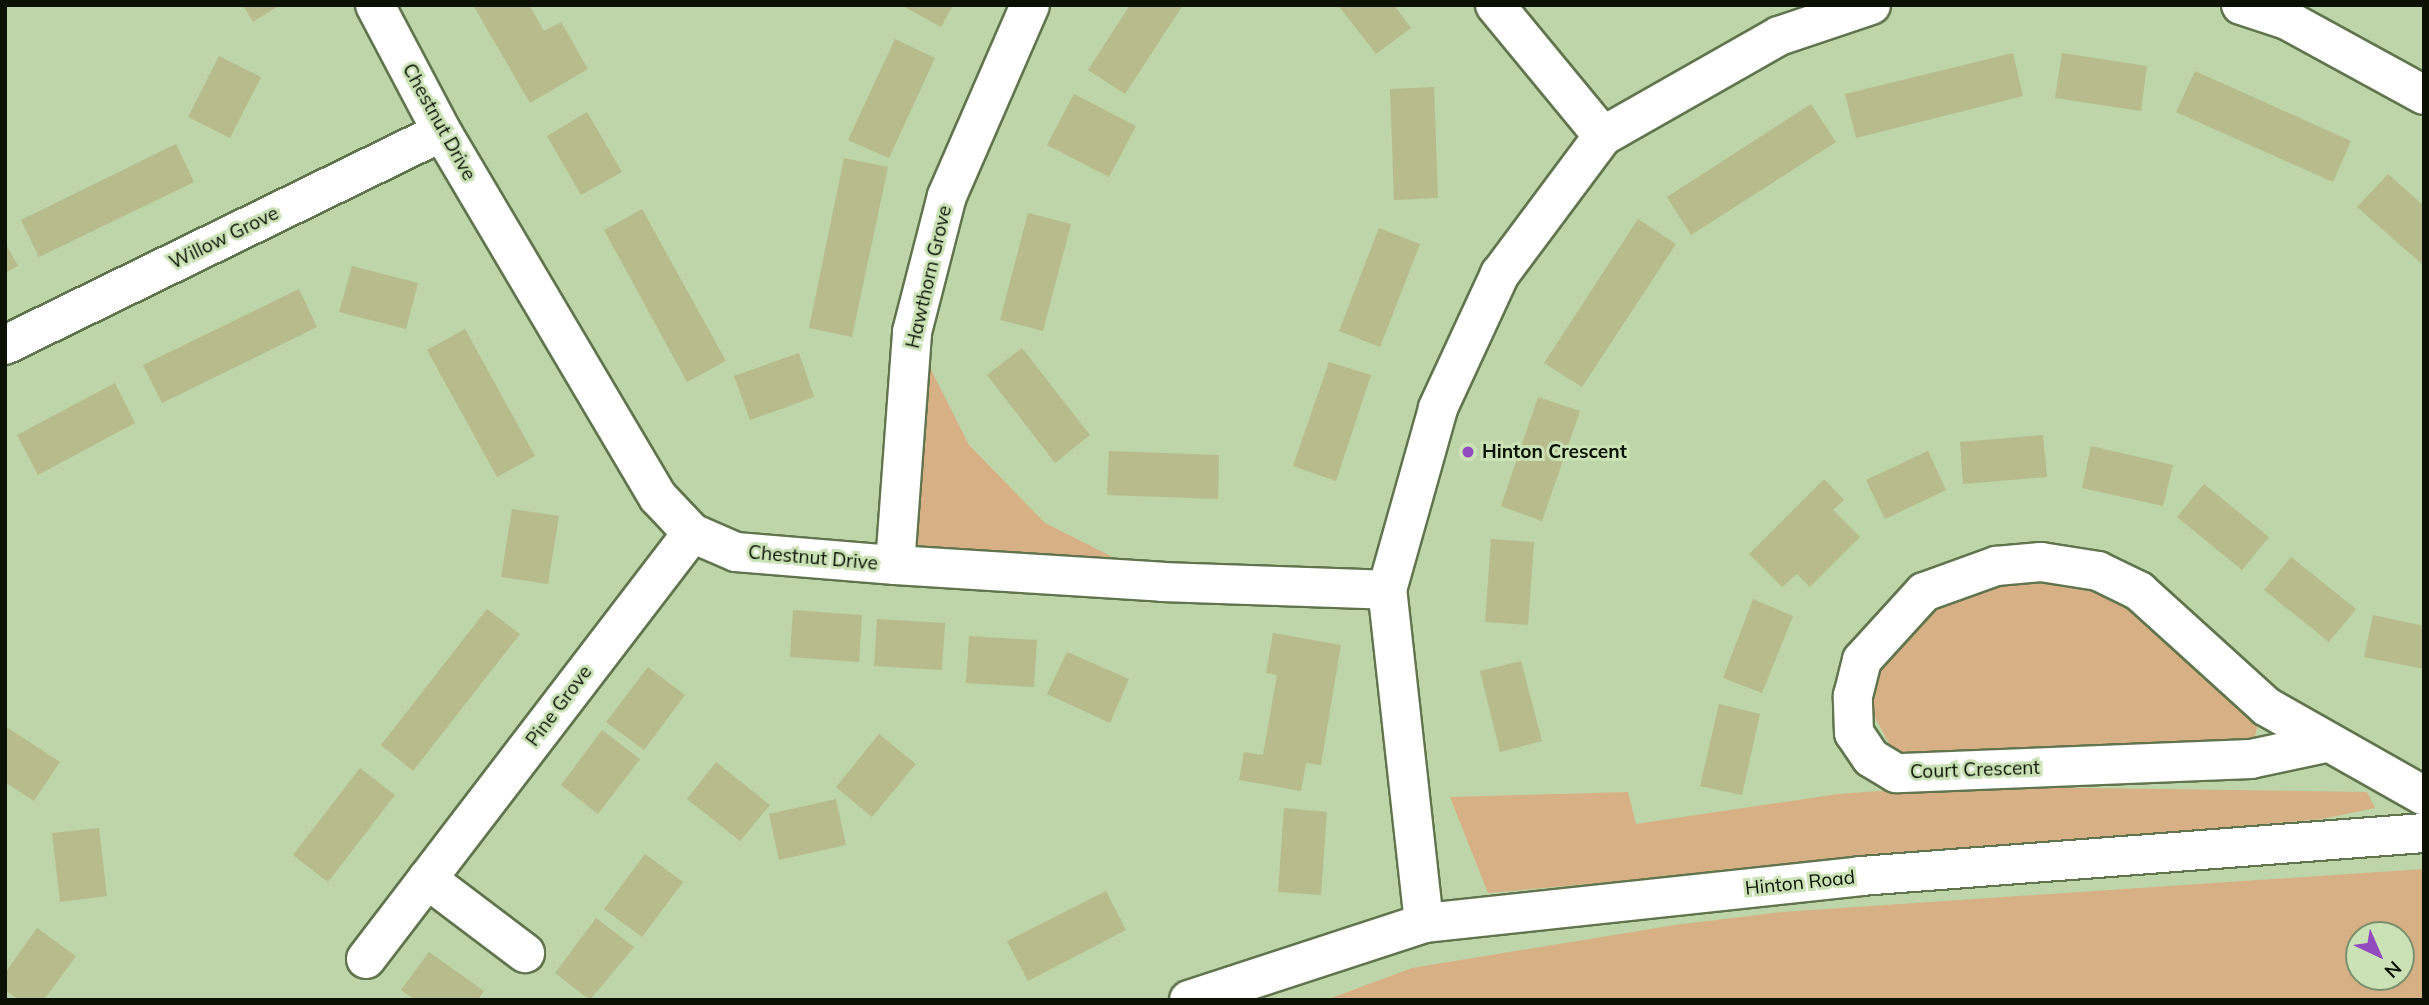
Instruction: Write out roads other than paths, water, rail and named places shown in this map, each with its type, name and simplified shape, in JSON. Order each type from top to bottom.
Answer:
[{"type":"street","name":"Chestnut Drive","points":[[375,5],[442,132],[658,497],[692,533],[736,552],[1161,582],[1387,590]]},
{"type":"street","name":"Hawthorn Grove","points":[[895,565],[912,332],[947,196],[1030,5]]},
{"type":"street","points":[[1495,5],[1603,136]]},
{"type":"street","points":[[1424,923],[1387,590],[1438,408],[1500,274],[1603,136],[1779,36],[1871,5]]},
{"type":"street","points":[[2241,5],[2287,20],[2424,94]]},
{"type":"street","name":"Willow Grove","points":[[5,345],[442,132]]},
{"type":"street","name":"Pine Grove","points":[[366,959],[692,533]]},
{"type":"street","name":"Court Crescent","points":[[2326,743],[2251,759],[1896,773],[1871,758],[1854,733],[1853,696],[1862,660],[1924,592],[1956,576],[2041,562],[2098,571],[2139,590],[2267,707],[2326,743],[2424,796]]},
{"type":"street","name":"Hinton Road","points":[[1189,1000],[1424,923],[1861,876],[2424,834]]},
{"type":"street","points":[[427,879],[525,953]]},
{"type":"place","name":"Hinton Crescent","points":[[1468,452]]}]
